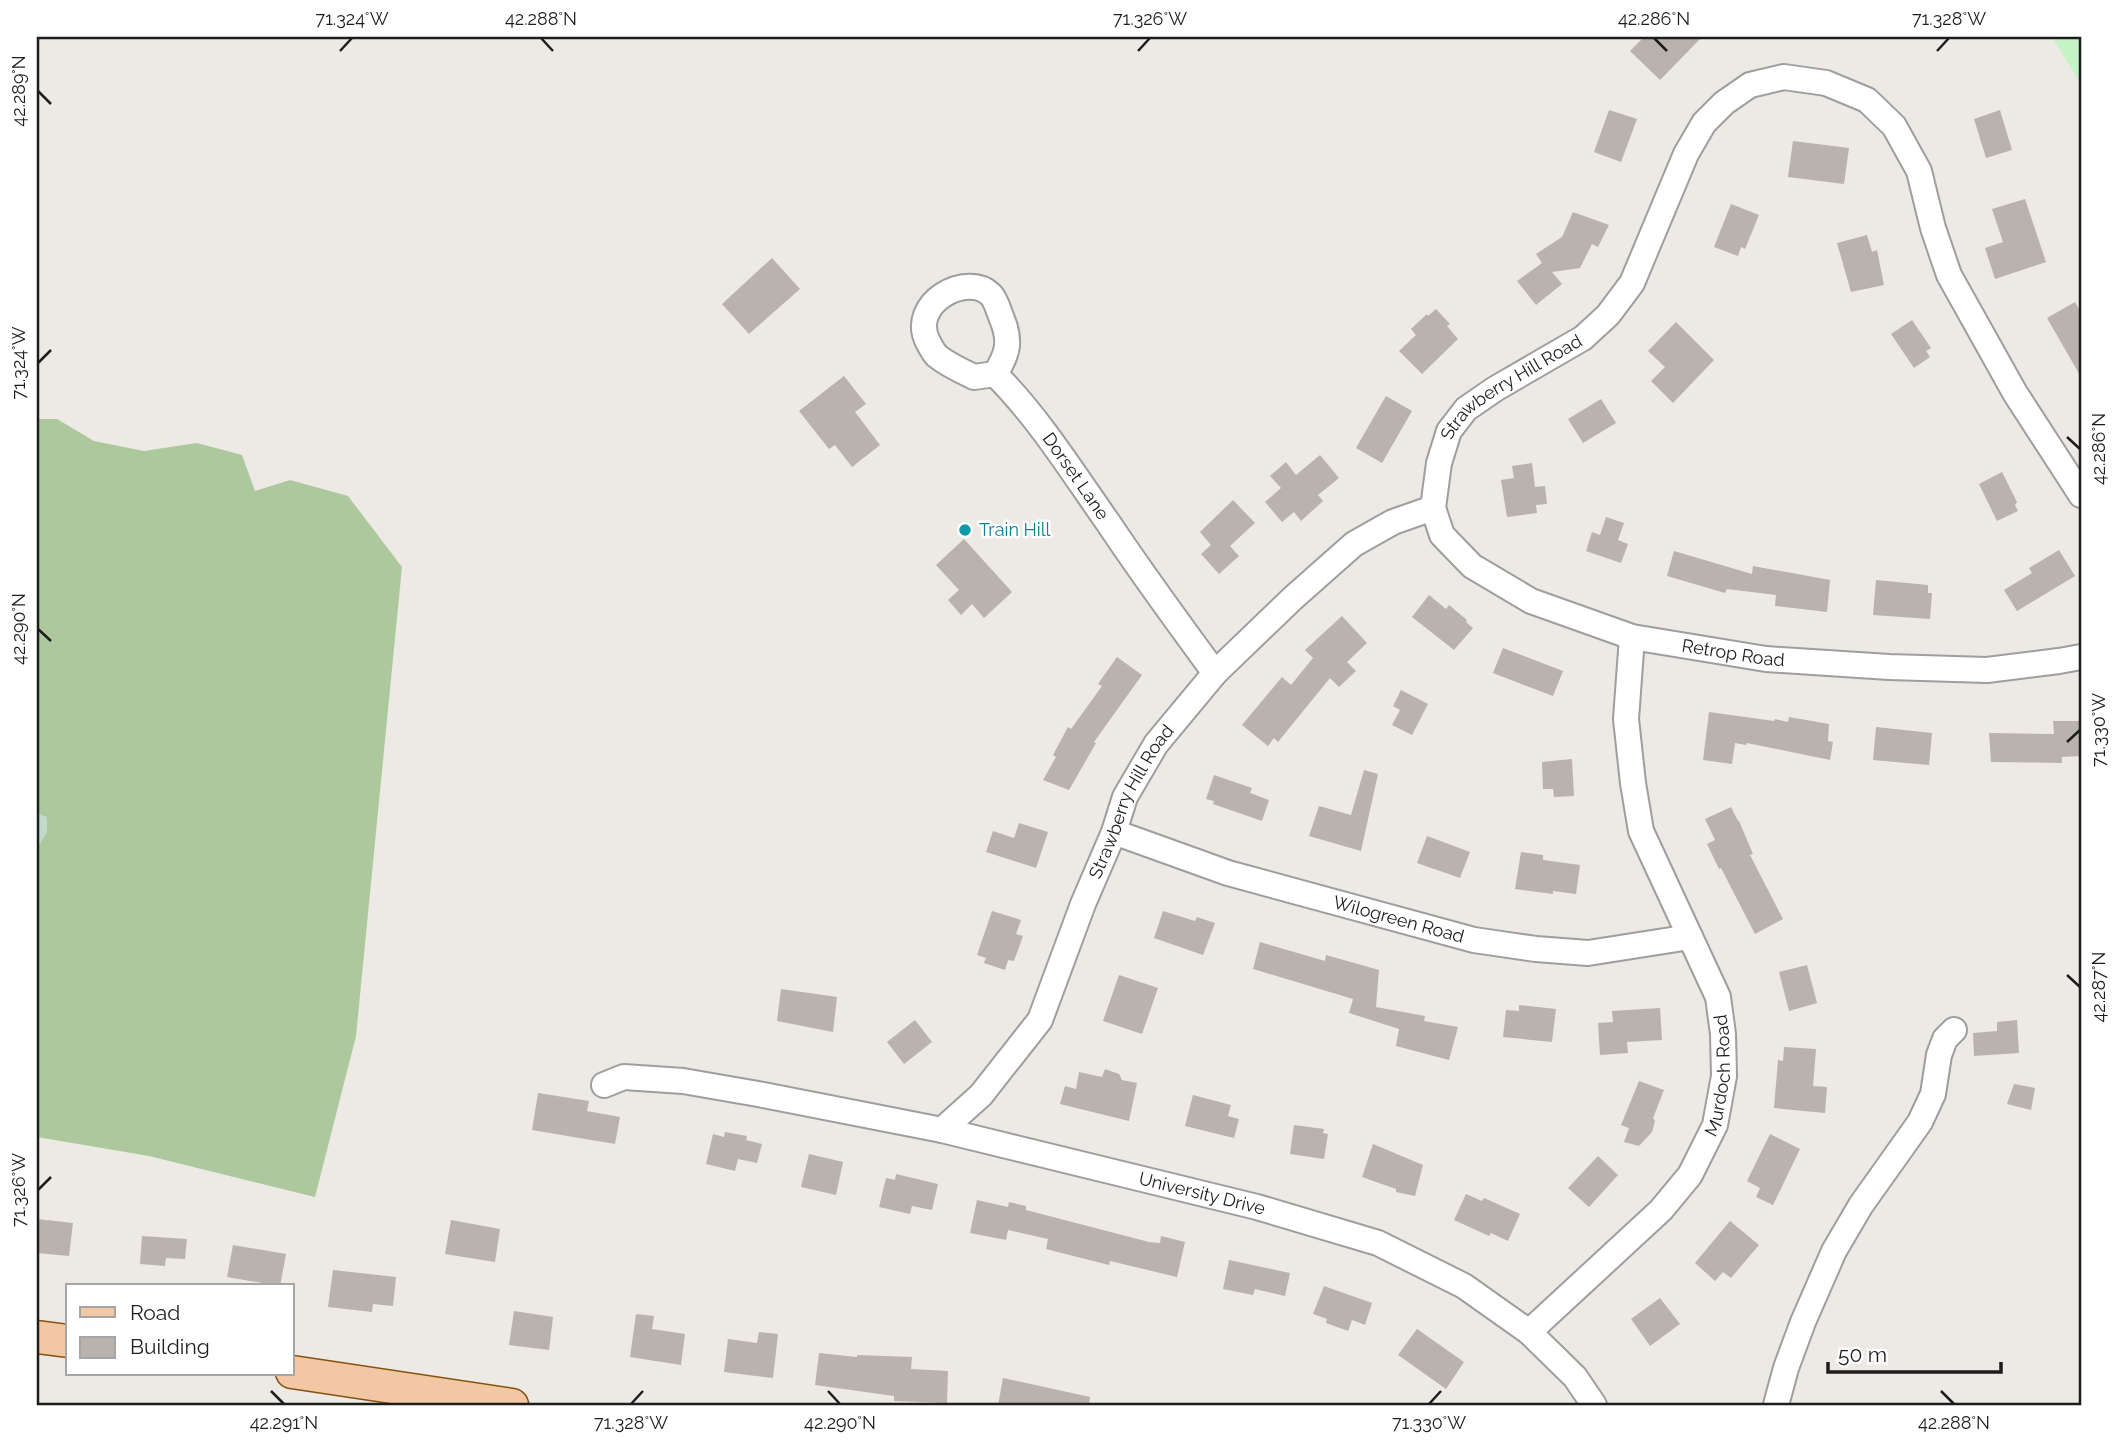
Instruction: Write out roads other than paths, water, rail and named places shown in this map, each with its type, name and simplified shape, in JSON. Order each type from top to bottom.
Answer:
[{"type":"main road","points":[[37,1337],[66,1341]]},
{"type":"main road","points":[[294,1372],[512,1405]]},
{"type":"street","name":"Strawberry Hill Road","points":[[942,1130],[981,1095],[1040,1020],[1083,904],[1114,832],[1125,797],[1156,744],[1215,673],[1293,597],[1354,544],[1393,522],[1433,508],[1439,463],[1449,431],[1466,409],[1583,338],[1608,315],[1632,283],[1686,154],[1704,123],[1724,103],[1750,85],[1784,76],[1826,83],[1867,100],[1894,126],[1919,171],[1933,228],[1949,275],[2015,393],[2081,495]]},
{"type":"street","points":[[976,286],[991,295],[1008,334],[1005,358],[995,374],[974,377],[934,354],[924,333],[925,315],[934,301],[949,290],[976,286]]},
{"type":"street","name":"Dorset Lane","points":[[995,374],[1012,391],[1060,453],[1132,559],[1215,673]]},
{"type":"street","name":"Retrop Road","points":[[1433,508],[1442,535],[1472,566],[1531,601],[1632,637],[1766,659],[1889,667],[1987,670],[2081,657]]},
{"type":"street","name":"Murdoch Road","points":[[1529,1332],[1661,1210],[1690,1175],[1715,1125],[1724,1076],[1718,997],[1641,831],[1626,719],[1632,637]]},
{"type":"street","name":"Wilogreen Road","points":[[1114,832],[1228,873],[1474,940],[1588,953],[1690,937]]},
{"type":"street","points":[[1776,1405],[1803,1322],[1834,1251],[1861,1205],[1920,1122],[1933,1094],[1939,1055],[1945,1039],[1954,1030]]},
{"type":"street","name":"University Drive","points":[[604,1085],[624,1077],[683,1081],[942,1130],[1257,1207],[1378,1243],[1464,1286],[1529,1332],[1575,1377],[1594,1405]]},
{"type":"place","name":"Train Hill","points":[[965,530]]}]
